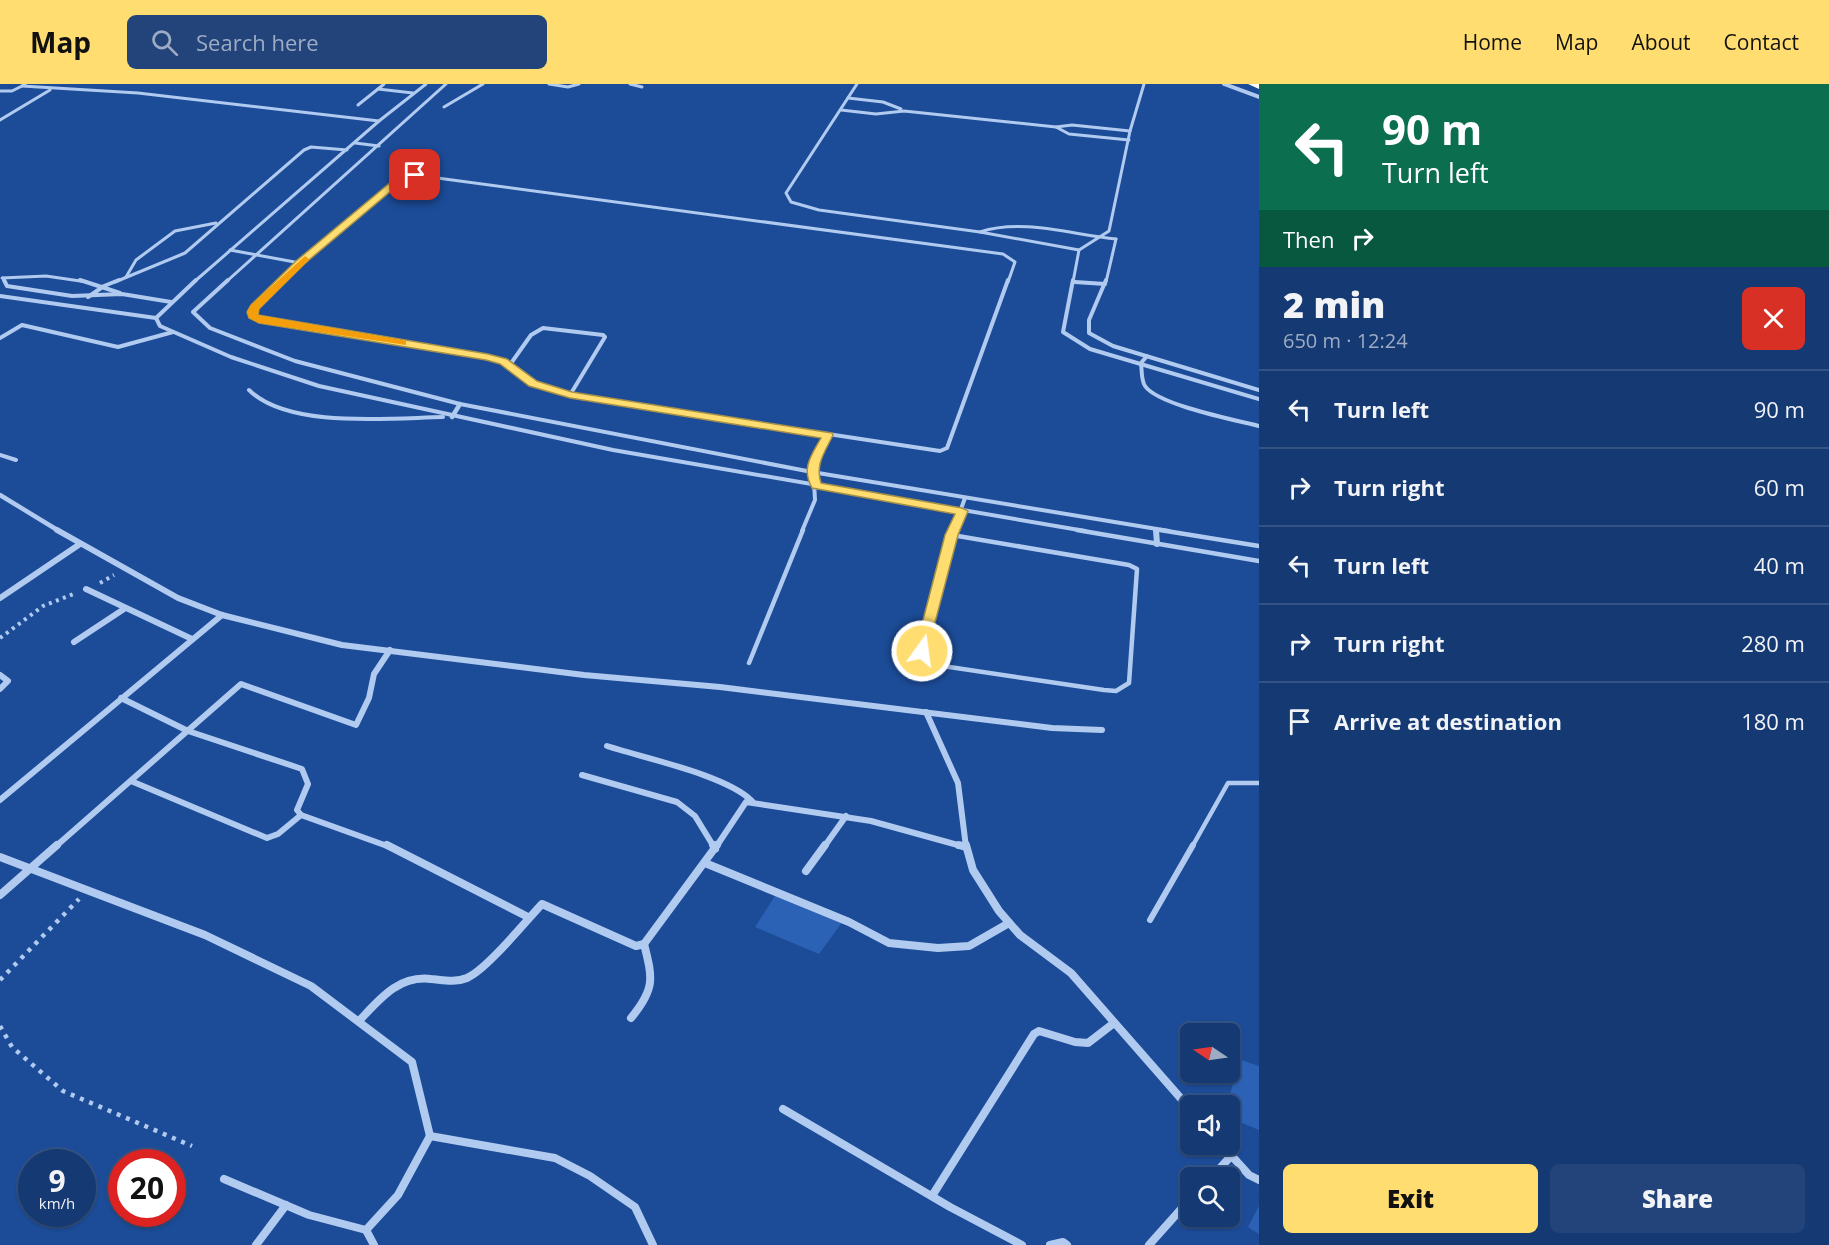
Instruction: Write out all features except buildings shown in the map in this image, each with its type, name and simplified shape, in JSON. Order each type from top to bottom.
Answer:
[{"type":"highway","points":[[1253,84],[1259,86]]},
{"type":"street","points":[[1224,84],[1259,97]]},
{"type":"street","points":[[452,417],[460,404]]},
{"type":"street","points":[[0,495],[122,569],[178,597],[222,615],[342,645],[1052,728],[1102,730]]},
{"type":"street","points":[[1156,529],[1157,544]]},
{"type":"street","points":[[0,598],[80,544]]},
{"type":"street","points":[[86,589],[124,609],[192,639]]},
{"type":"street","points":[[74,642],[124,609]]},
{"type":"street","points":[[0,800],[222,615]]},
{"type":"street","points":[[0,895],[238,686],[245,683],[357,725],[369,698],[374,674],[390,650]]},
{"type":"street","points":[[0,675],[8,681],[0,689]]},
{"type":"street","points":[[122,698],[188,731],[302,769],[308,774],[309,783],[297,810],[301,815],[387,845],[528,917]]},
{"type":"street","points":[[927,712],[958,783],[966,847],[973,870],[1009,923],[1020,935],[1071,973],[1180,1098]]},
{"type":"street","points":[[607,746],[720,782],[742,791],[752,801]]},
{"type":"street","points":[[582,776],[677,802],[695,816],[715,849]]},
{"type":"street","points":[[131,781],[267,838],[278,834],[301,815]]},
{"type":"street","points":[[359,1021],[389,992],[410,980],[464,981],[475,973],[537,907],[547,904],[636,946],[644,944],[715,849],[742,805],[752,801],[846,816],[966,847]]},
{"type":"street","points":[[806,871],[846,816]]},
{"type":"street","points":[[0,857],[205,935],[311,986],[412,1062],[430,1136],[398,1194],[366,1230]]},
{"type":"street","points":[[705,863],[849,922],[889,943],[938,948],[969,946],[1009,923]]},
{"type":"street","points":[[631,1018],[652,992],[653,976],[644,944]]},
{"type":"street","points":[[932,1196],[1034,1034],[1038,1031],[1072,1043],[1088,1043],[1114,1023]]},
{"type":"street","points":[[783,1109],[932,1196],[1022,1245]]},
{"type":"street","points":[[430,1136],[555,1158],[590,1176],[635,1207],[643,1219],[653,1245]]},
{"type":"street","points":[[1221,1167],[1231,1156],[1249,1175],[1259,1180]]},
{"type":"street","points":[[224,1179],[309,1215],[366,1230],[374,1245]]},
{"type":"street","points":[[256,1245],[286,1205]]},
{"type":"street","points":[[1149,1245],[1180,1210]]},
{"type":"street","points":[[1050,1245],[1063,1242],[1067,1245]]},
{"type":"lane","points":[[358,105],[384,84]]},
{"type":"lane","points":[[156,318],[230,250],[379,121],[426,84]]},
{"type":"lane","points":[[446,84],[193,312],[210,328],[295,362],[460,404],[812,472],[1259,546]]},
{"type":"lane","points":[[444,107],[483,84]]},
{"type":"lane","points":[[549,84],[568,87],[579,84]]},
{"type":"lane","points":[[630,84],[642,87]]},
{"type":"lane","points":[[857,84],[841,110],[824,131],[786,193],[791,202],[819,210],[980,232],[1079,250],[1109,231],[1130,131],[1144,84]]},
{"type":"lane","points":[[0,92],[12,91],[24,85],[63,87],[138,93],[379,121]]},
{"type":"lane","points":[[0,120],[53,88]]},
{"type":"lane","points":[[378,89],[413,93]]},
{"type":"lane","points":[[848,98],[884,102],[904,111]]},
{"type":"lane","points":[[841,110],[876,114],[904,111],[1056,127],[1072,125],[1130,131]]},
{"type":"lane","points":[[1056,127],[1069,134],[1129,140]]},
{"type":"lane","points":[[355,143],[378,146]]},
{"type":"lane","points":[[88,297],[104,286],[185,253],[304,150],[311,147],[346,150]]},
{"type":"lane","points":[[415,175],[1003,254],[1015,262],[946,449],[906,447],[570,395],[533,383],[509,366],[488,357],[259,320],[253,316],[252,312],[300,263],[400,179],[415,175]]},
{"type":"lane","points":[[126,278],[136,260],[175,231],[219,222]]},
{"type":"lane","points":[[980,232],[989,226],[999,226],[1116,239]]},
{"type":"lane","points":[[1109,231],[1116,239]]},
{"type":"lane","points":[[1116,239],[1105,284],[1089,320],[1089,333],[1105,343],[1259,390]]},
{"type":"lane","points":[[230,250],[300,263]]},
{"type":"lane","points":[[1079,250],[1075,282],[1063,332],[1090,349],[1259,399]]},
{"type":"lane","points":[[122,294],[104,286],[20,274],[1,278],[7,286],[88,297],[122,294],[171,302]]},
{"type":"lane","points":[[1075,282],[1105,284]]},
{"type":"lane","points":[[0,296],[156,318]]},
{"type":"lane","points":[[156,318],[160,326],[231,357],[319,386],[452,417],[510,426],[613,450],[1259,561]]},
{"type":"lane","points":[[0,338],[22,325],[118,347],[173,332]]},
{"type":"lane","points":[[509,366],[531,335],[543,328],[603,335],[605,337],[570,395]]},
{"type":"lane","points":[[1147,356],[1141,363],[1144,386],[1154,394],[1169,401],[1259,426]]},
{"type":"lane","points":[[249,390],[252,395],[272,406],[332,418],[452,417]]},
{"type":"lane","points":[[749,663],[815,500],[816,485],[812,472],[828,435]]},
{"type":"lane","points":[[0,454],[16,460]]},
{"type":"lane","points":[[952,535],[1129,565],[1137,569],[1129,683],[1116,691],[1104,690],[936,665],[926,660],[922,651],[952,535],[965,498]]},
{"type":"lane","points":[[1150,920],[1228,783],[1259,783]]},
{"type":"path","points":[[0,638],[43,606],[86,589],[122,569]]},
{"type":"path","points":[[0,980],[88,890]]},
{"type":"path","points":[[0,1026],[12,1047],[63,1091],[192,1146]]},
{"type":"slow traffic","points":[[305,259],[255,307],[252,312],[253,316],[259,320],[402,343]]},
{"type":"route","points":[[415,175],[400,179],[300,263],[255,307],[252,312],[253,316],[259,320],[488,357],[503,362],[533,383],[570,395],[828,435],[813,464],[812,472],[816,485],[962,511],[952,535],[922,651]]}]
